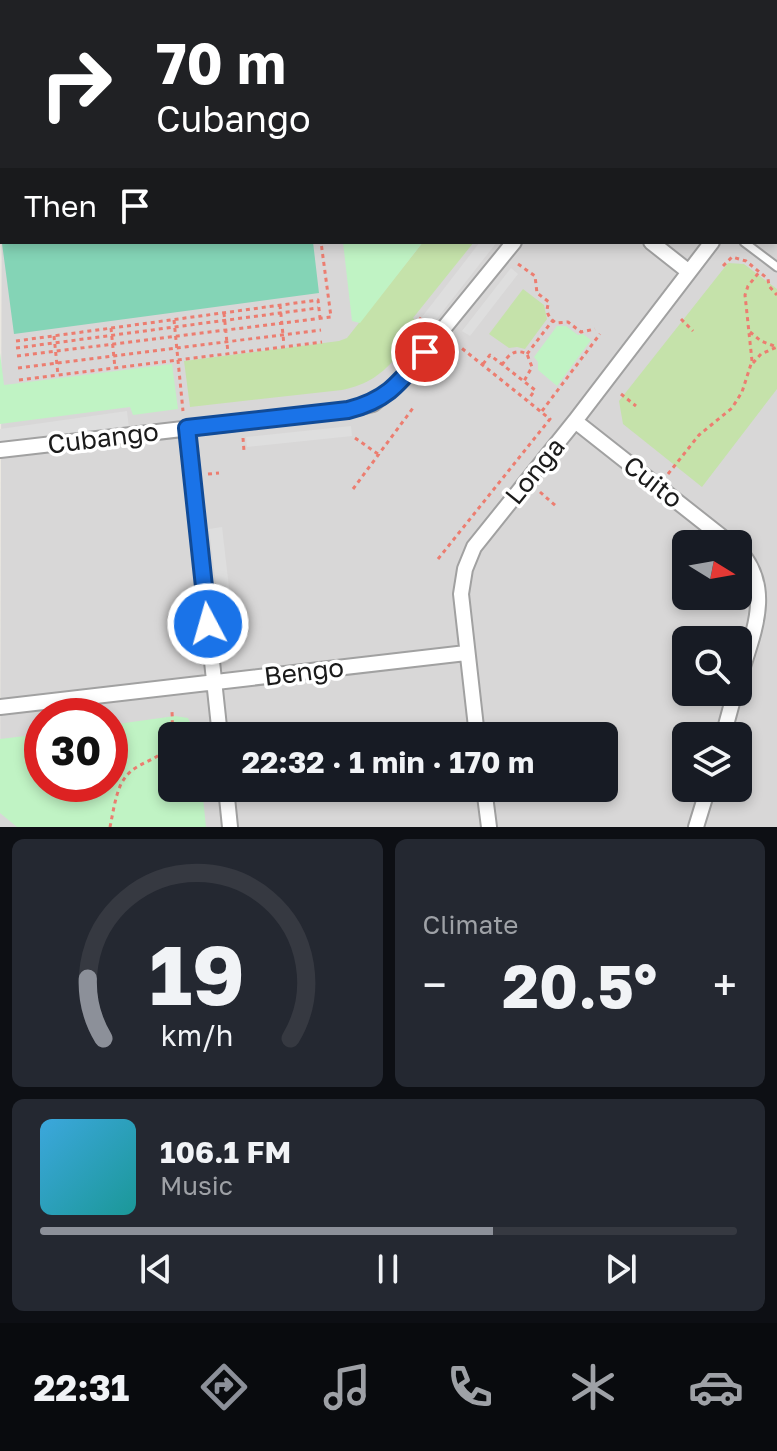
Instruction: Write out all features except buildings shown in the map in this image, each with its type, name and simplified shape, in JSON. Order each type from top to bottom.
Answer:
[{"type":"street","name":"Cubango","points":[[0,450],[186,420],[348,410],[373,404],[400,382],[512,244]]},
{"type":"street","points":[[654,244],[689,272]]},
{"type":"street","name":"Longa","points":[[475,722],[461,594],[465,569],[474,547],[710,244]]},
{"type":"street","points":[[186,420],[219,722]]},
{"type":"street","name":"Cuito","points":[[575,421],[713,530]]},
{"type":"street","points":[[752,567],[759,589],[759,611],[752,635]]},
{"type":"street","name":"Bengo","points":[[0,707],[466,653]]},
{"type":"street","points":[[227,802],[230,827]]},
{"type":"street","points":[[486,802],[489,827]]},
{"type":"street","points":[[696,827],[704,802]]},
{"type":"lane","points":[[747,244],[777,267]]},
{"type":"path","points":[[17,356],[331,317],[321,244]]},
{"type":"path","points":[[723,266],[732,257],[739,258],[768,279],[769,286],[777,295]]},
{"type":"path","points":[[518,264],[535,276],[537,293],[549,302],[547,313],[553,320],[560,324],[568,322],[581,332],[595,329]]},
{"type":"path","points":[[751,366],[745,295],[759,272]]},
{"type":"path","points":[[16,341],[318,300],[320,318]]},
{"type":"path","points":[[280,305],[285,346]]},
{"type":"path","points":[[16,348],[319,308]]},
{"type":"path","points":[[224,313],[228,354]]},
{"type":"path","points":[[419,318],[430,327]]},
{"type":"path","points":[[681,319],[693,331]]},
{"type":"path","points":[[174,320],[186,420]]},
{"type":"path","points":[[527,354],[553,320]]},
{"type":"path","points":[[111,328],[115,368]]},
{"type":"path","points":[[18,368],[321,330]]},
{"type":"path","points":[[750,332],[776,347]]},
{"type":"path","points":[[542,412],[600,334]]},
{"type":"path","points":[[54,336],[58,375]]},
{"type":"path","points":[[19,380],[322,342]]},
{"type":"path","points":[[438,559],[550,419],[459,346]]},
{"type":"path","points":[[658,487],[699,435],[732,408],[742,392],[751,366],[761,354],[776,347]]},
{"type":"path","points":[[502,365],[507,356],[517,349],[527,354],[532,364]]},
{"type":"path","points":[[483,364],[490,355],[524,381],[535,390],[528,400]]},
{"type":"path","points":[[524,381],[532,364],[538,362]]},
{"type":"path","points":[[507,383],[514,374]]},
{"type":"path","points":[[621,394],[636,406]]},
{"type":"path","points":[[353,489],[413,408]]},
{"type":"path","points":[[243,438],[244,451]]},
{"type":"path","points":[[355,438],[378,454]]},
{"type":"path","points":[[540,492],[557,507]]},
{"type":"path","points":[[110,827],[122,783],[167,748],[172,730],[172,712]]},
{"type":"shaded area","points":[[2,244],[777,244],[777,827],[0,827]]},
{"type":"shaded area","points":[[478,244],[495,244],[432,325],[422,317]]},
{"type":"shaded area","points":[[511,268],[518,274],[470,336],[462,331]]},
{"type":"shaded area","points":[[127,411],[129,428],[0,445],[0,429]]},
{"type":"shaded area","points":[[351,426],[352,436],[247,447],[246,437]]},
{"type":"shaded area","points":[[222,527],[233,622],[221,623],[209,529]]},
{"type":"green space","points":[[2,244],[313,244],[319,293],[14,334]]},
{"type":"green space","points":[[343,244],[421,244],[360,323],[352,321]]},
{"type":"green space","points":[[421,244],[472,244],[413,318],[420,325],[410,338],[405,335],[394,350],[399,354],[374,378],[342,390],[190,407],[184,361],[347,338]]},
{"type":"green space","points":[[728,263],[744,264],[777,289],[777,389],[702,487],[623,424],[619,401]]},
{"type":"green space","points":[[523,289],[544,305],[547,319],[525,349],[509,348],[489,334]]},
{"type":"green space","points":[[557,326],[566,326],[591,340],[557,386],[538,370],[534,357]]},
{"type":"green space","points":[[0,353],[4,385],[172,364],[178,409],[133,415],[130,407],[0,424]]},
{"type":"green space","points":[[175,716],[188,718],[190,722],[158,722],[158,802],[203,802],[206,827],[17,827],[0,813],[0,739],[24,736],[24,802],[128,802],[128,723]]},
{"type":"route","points":[[208,624],[187,428],[348,410],[373,404],[400,382],[425,352]]}]
